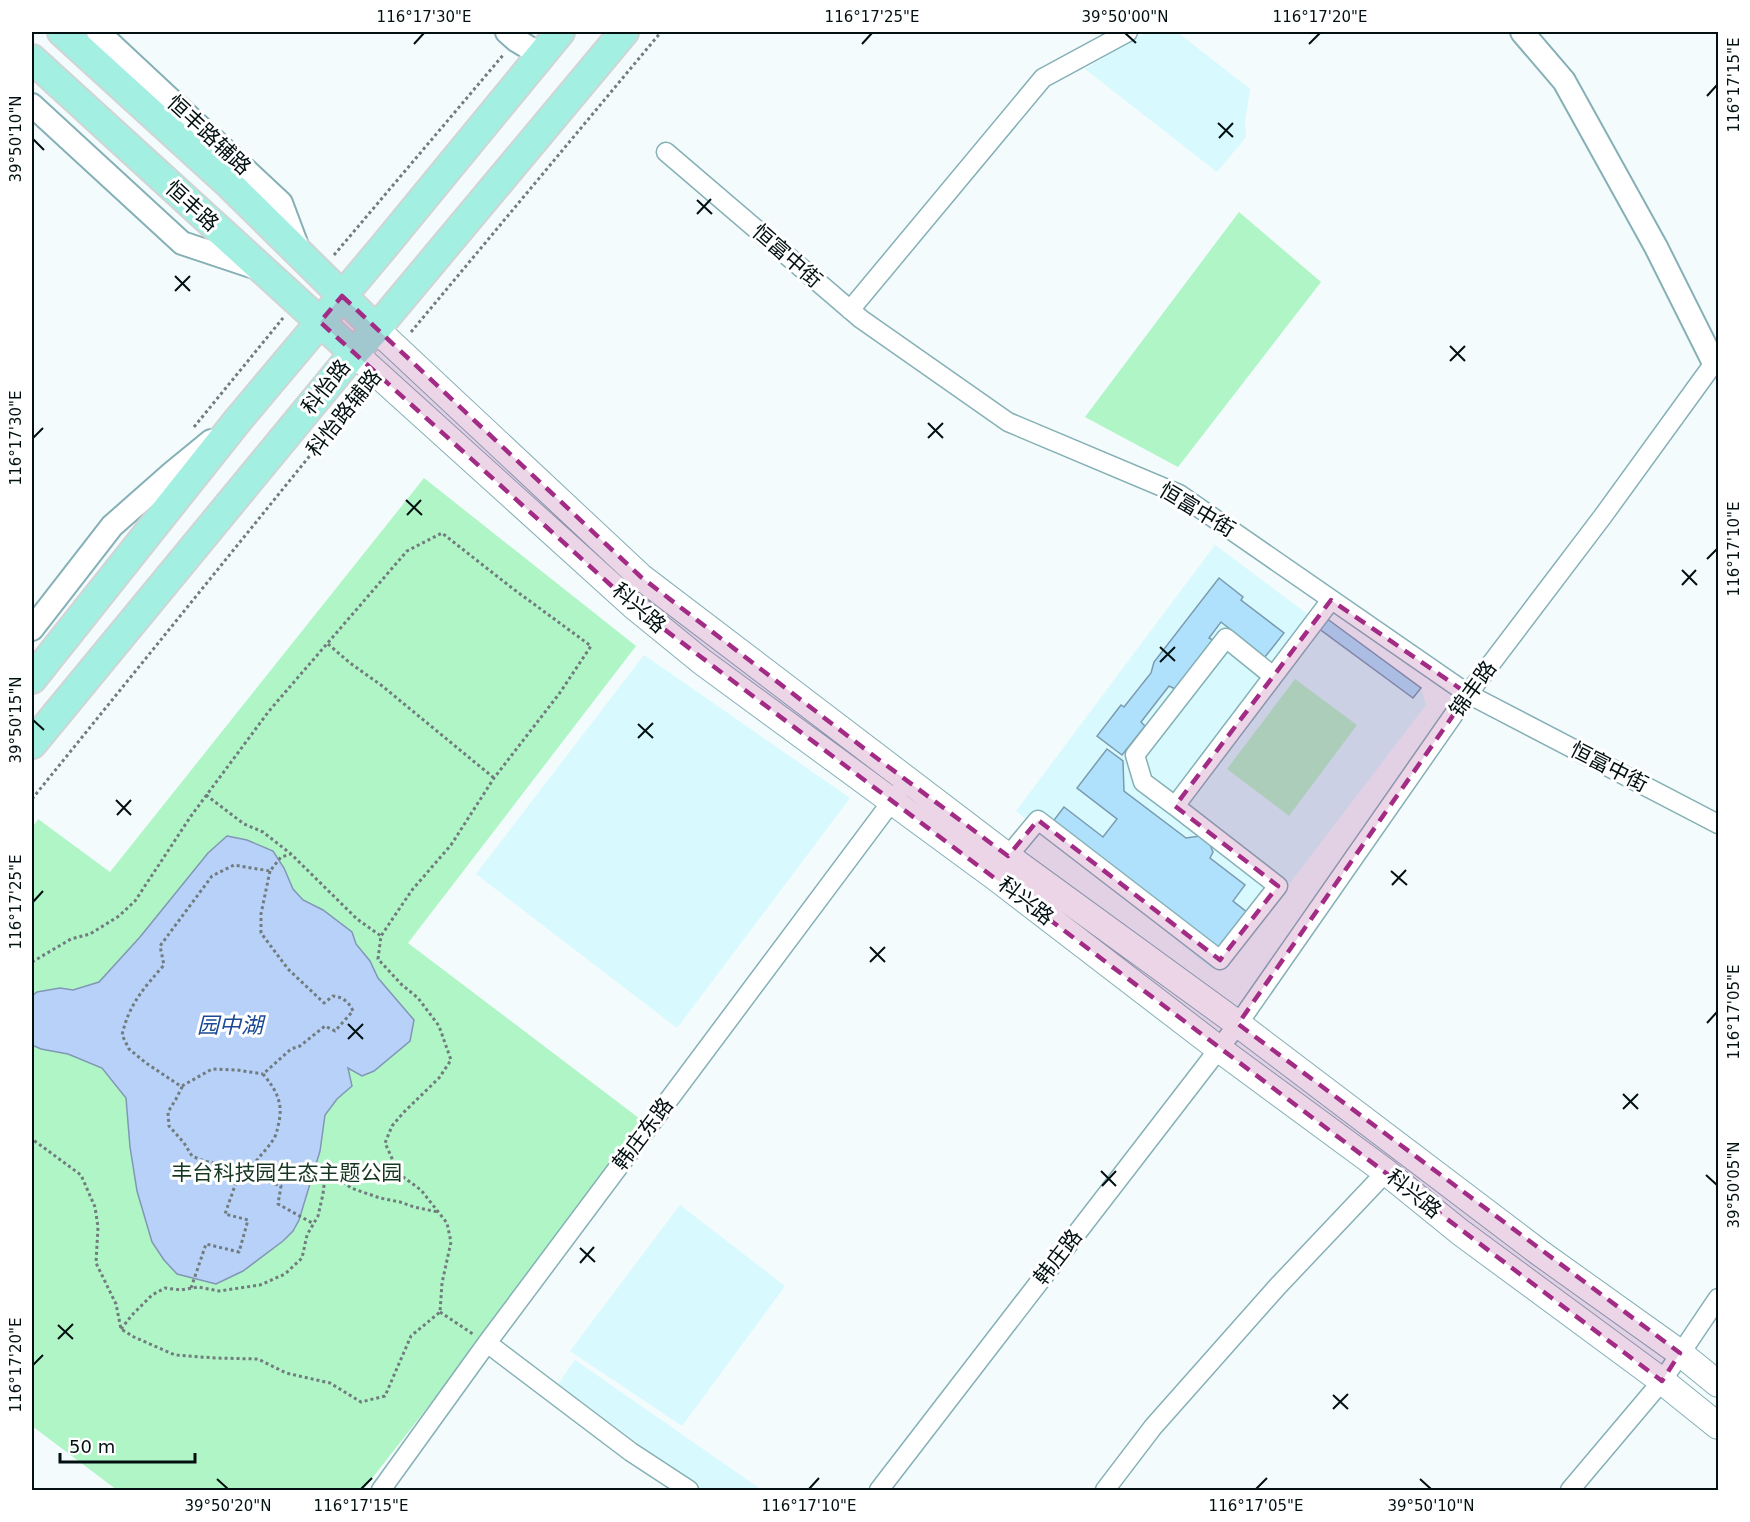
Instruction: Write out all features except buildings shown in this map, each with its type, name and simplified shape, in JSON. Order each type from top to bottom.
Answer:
[{"type":"main road","name":"恒丰路","points":[[62,32],[231,185],[376,329]]},
{"type":"main road","points":[[32,679],[238,420],[560,32]]},
{"type":"main road","name":"科怡路","points":[[32,744],[354,353],[624,32]]},
{"type":"main road","name":"恒丰路","points":[[32,59],[354,353]]},
{"type":"main road","name":"科兴路","points":[[376,329],[641,577],[1008,856],[1238,1024],[1540,1253],[1680,1353],[1719,1384]]},
{"type":"main road","name":"科兴路","points":[[354,353],[636,608],[701,661],[995,877],[1219,1049],[1386,1172],[1460,1232],[1662,1381],[1719,1426]]},
{"type":"street","name":"恒丰路辅路","points":[[98,32],[281,203],[300,253]]},
{"type":"street","points":[[507,32],[541,55]]},
{"type":"street","points":[[850,310],[1043,78],[1128,32]]},
{"type":"street","points":[[1522,32],[1564,81],[1656,247],[1716,362]]},
{"type":"street","points":[[32,105],[182,243],[261,270]]},
{"type":"street","name":"恒富中街","points":[[666,152],[861,319],[1008,422],[1179,494],[1468,694],[1719,824]]},
{"type":"street","name":"锦丰路","points":[[1238,1024],[1468,694],[1716,362]]},
{"type":"street","points":[[32,629],[112,526],[172,473],[238,420]]},
{"type":"street","points":[[1175,806],[1331,600]]},
{"type":"street","points":[[1008,856],[1038,820],[1220,960],[1278,886],[1143,782],[1136,755],[1226,638],[1274,676]]},
{"type":"street","name":"韩庄东路","points":[[381,1491],[487,1343],[892,802],[906,779]]},
{"type":"street","name":"韩庄路","points":[[879,1491],[1238,1024]]},
{"type":"street","points":[[1105,1491],[1153,1427],[1278,1286],[1386,1172]]},
{"type":"street","points":[[1570,1491],[1662,1381],[1719,1298]]},
{"type":"street","points":[[487,1343],[631,1452],[689,1491]]},
{"type":"path","name":"科怡路辅路","points":[[398,349],[662,32]]},
{"type":"path","name":"科怡路辅路","points":[[32,799],[376,373]]},
{"type":"path","points":[[32,962],[71,939],[90,934],[119,915],[135,901],[191,816],[269,711],[407,551],[442,532],[512,588],[591,646],[559,694],[494,778],[451,845],[412,890],[381,936],[378,959],[401,984],[418,998],[439,1026],[451,1060],[439,1078],[392,1126],[385,1143],[399,1174],[421,1190],[447,1223],[451,1242],[442,1283],[440,1312],[411,1336],[385,1396],[361,1402],[342,1388],[286,1373],[258,1359],[175,1355],[121,1329],[116,1304],[96,1263],[98,1227],[95,1207],[81,1174],[32,1139]]},
{"type":"path","points":[[328,644],[494,778]]},
{"type":"path","points":[[206,795],[244,824],[263,832],[291,854],[357,919],[381,936]]},
{"type":"path","points":[[263,1074],[291,1049],[300,1046],[325,1026],[335,1031],[353,1011],[349,1004],[339,997],[333,996],[324,1003],[288,969],[261,933],[261,914],[270,871],[281,857],[291,854]]},
{"type":"path","points":[[182,1087],[146,1064],[129,1049],[122,1035],[125,1022],[139,994],[164,965],[160,946],[212,876],[234,865],[270,871]]},
{"type":"path","points":[[191,1288],[206,1244],[239,1252],[248,1220],[225,1214],[239,1174],[243,1169],[252,1166],[275,1138],[281,1107],[274,1087],[263,1074],[212,1069],[182,1087],[168,1112],[169,1126],[192,1156],[204,1161],[243,1169],[251,1176],[281,1186],[278,1204],[314,1224]]},
{"type":"path","points":[[121,1329],[152,1295],[165,1288],[181,1290],[198,1287],[219,1291],[260,1285],[285,1274],[302,1258],[307,1235],[318,1216],[326,1168],[351,1188],[380,1198],[438,1212]]},
{"type":"path","points":[[440,1312],[487,1343]]},
{"type":"highlighted area","points":[[342,296],[641,577],[870,753],[1008,856],[1038,820],[1220,960],[1278,886],[1175,806],[1331,600],[1468,694],[1238,1024],[1680,1353],[1662,1381],[995,877],[636,608],[320,322]]},
{"type":"shaded area","points":[[1146,32],[1177,32],[1250,89],[1245,122],[1246,137],[1217,172],[1085,69]]},
{"type":"shaded area","points":[[1215,545],[1317,621],[1322,615],[1421,688],[1426,705],[1226,967],[1212,969],[1016,811]]},
{"type":"shaded area","points":[[644,655],[850,798],[677,1028],[476,874]]},
{"type":"shaded area","points":[[680,1205],[785,1286],[682,1426],[570,1351]]},
{"type":"shaded area","points":[[575,1360],[762,1490],[700,1490],[558,1384]]},
{"type":"green space","points":[[1239,212],[1321,282],[1178,467],[1085,417]]},
{"type":"green space","name":"丰台科技园生态主题公园","points":[[424,478],[636,646],[408,943],[648,1125],[363,1490],[117,1490],[32,1426],[32,828],[38,819],[110,872]]},
{"type":"green space","points":[[1295,679],[1357,725],[1289,816],[1227,769]]},
{"type":"water","name":"园中湖","points":[[227,836],[247,840],[273,851],[284,868],[293,889],[303,900],[323,910],[352,932],[356,944],[370,961],[378,978],[414,1020],[410,1041],[374,1071],[362,1076],[348,1068],[352,1086],[337,1099],[325,1115],[320,1151],[299,1220],[293,1231],[243,1271],[216,1284],[177,1274],[152,1242],[137,1191],[126,1098],[102,1068],[68,1054],[32,1045],[32,996],[37,992],[60,988],[73,990],[99,982],[140,937],[208,853]]}]
